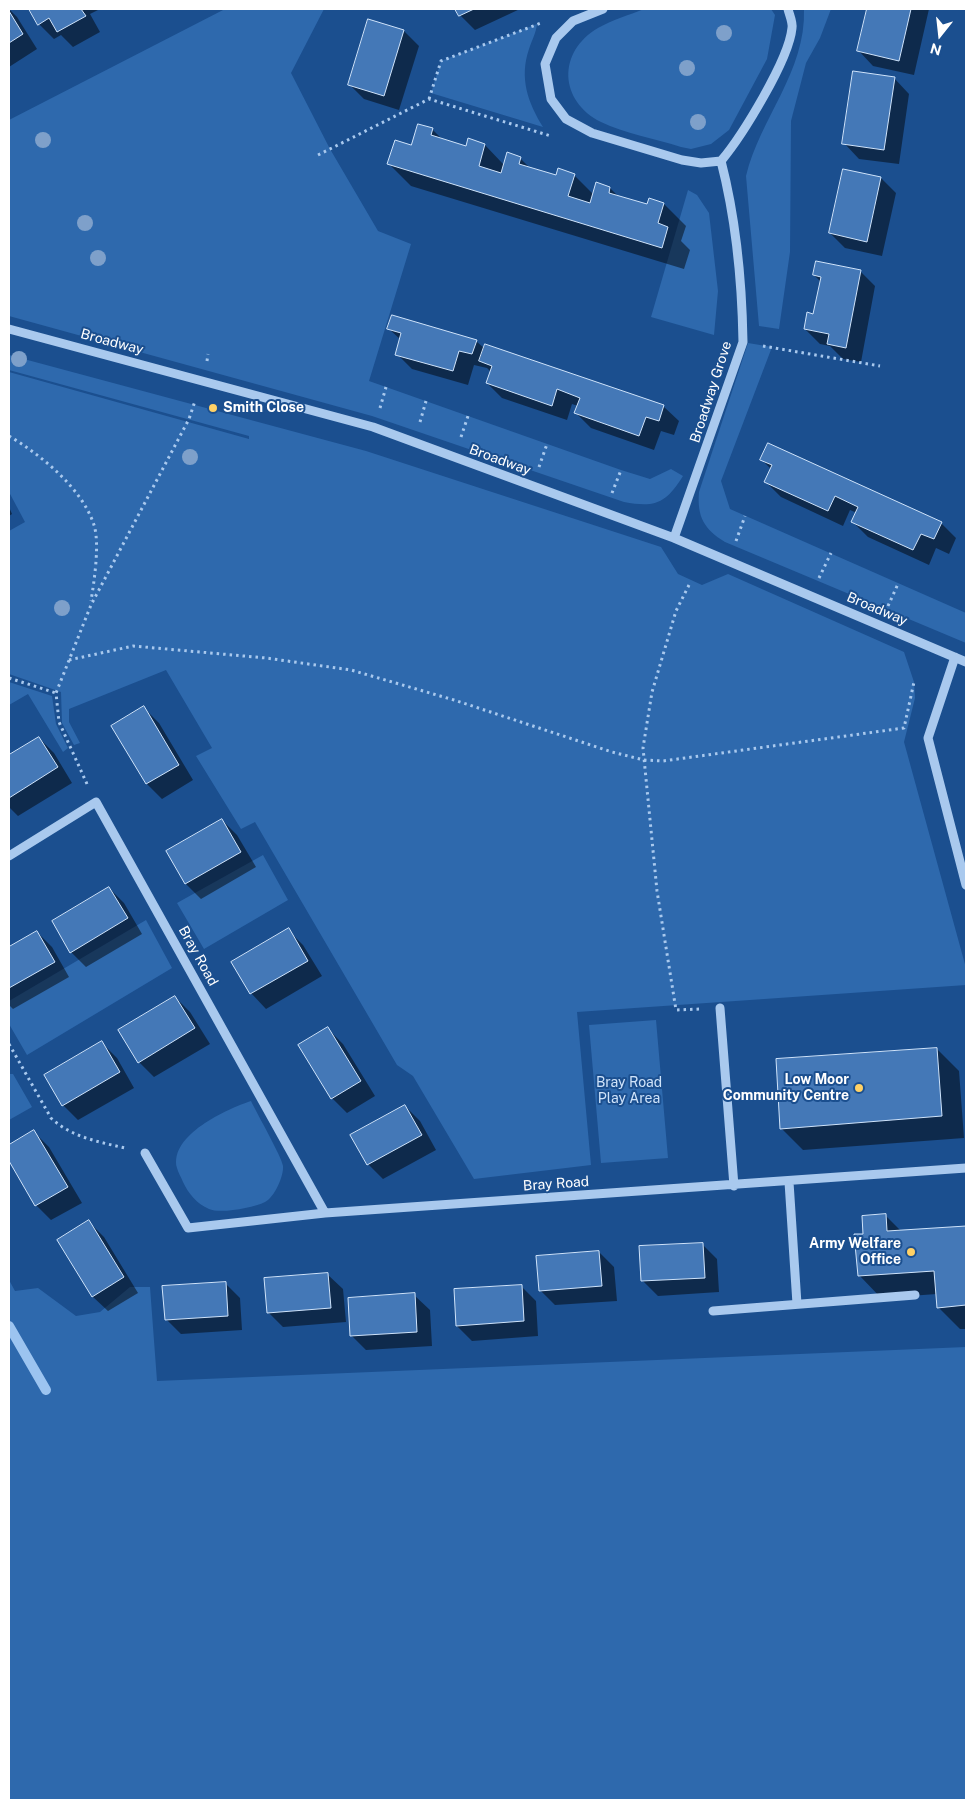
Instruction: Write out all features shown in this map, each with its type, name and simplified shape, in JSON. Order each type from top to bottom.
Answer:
[{"type":"street","points":[[602,9],[573,20],[556,38],[546,64],[551,99],[566,119],[592,133],[682,160],[701,163],[721,161],[737,142],[785,55],[792,26],[788,9]]},
{"type":"street","name":"Broadway Grove","points":[[674,538],[743,342],[743,310],[731,198],[721,161]]},
{"type":"street","name":"Broadway","points":[[9,329],[373,427],[674,538],[966,662]]},
{"type":"street","points":[[955,657],[928,738],[966,885]]},
{"type":"street","points":[[9,856],[96,802]]},
{"type":"street","name":"Bray Road","points":[[96,802],[325,1213]]},
{"type":"street","points":[[720,1008],[734,1186]]},
{"type":"street","name":"Bray Road","points":[[145,1153],[188,1228],[325,1213],[734,1186],[966,1168]]},
{"type":"street","points":[[789,1182],[797,1304]]},
{"type":"street","points":[[713,1311],[915,1295]]},
{"type":"path","points":[[429,98],[441,61],[537,24],[573,20]]},
{"type":"path","points":[[318,155],[429,98],[551,136],[566,119]]},
{"type":"path","points":[[743,342],[880,366]]},
{"type":"path","points":[[96,802],[59,722],[56,693],[91,605],[189,419],[202,380]]},
{"type":"path","points":[[9,436],[36,452],[82,500],[95,527],[96,570],[91,605]]},
{"type":"path","points":[[728,560],[745,516]]},
{"type":"path","points":[[811,596],[831,553]]},
{"type":"path","points":[[689,585],[676,611],[652,692],[644,760],[657,891],[676,1010],[720,1008]]},
{"type":"path","points":[[69,660],[134,646],[266,658],[351,670],[644,760],[663,761],[904,728],[914,682]]},
{"type":"path","points":[[9,678],[56,693]]},
{"type":"path","points":[[9,1044],[51,1118],[58,1125],[84,1137],[145,1153]]},
{"type":"green space","points":[[225,9],[324,9],[291,73],[330,149],[378,231],[411,244],[369,381],[650,479],[671,469],[683,476],[665,498],[652,504],[624,502],[372,416],[9,316],[9,120]]},
{"type":"green space","points":[[644,9],[771,9],[775,15],[767,59],[729,130],[711,144],[691,149],[640,136],[601,122],[587,113],[577,102],[568,76],[575,50],[585,38],[603,25]]},
{"type":"green space","points":[[804,9],[831,9],[820,38],[806,63],[791,121],[790,252],[779,329],[759,326],[746,176],[761,134],[798,54],[803,32]]},
{"type":"green space","points":[[537,24],[526,60],[525,80],[529,99],[543,127],[431,93],[441,61]]},
{"type":"green space","points":[[688,190],[697,195],[709,213],[718,291],[714,335],[651,317]]},
{"type":"green space","points":[[748,343],[772,347],[721,481],[730,509],[966,613],[966,643],[725,542],[703,522],[699,509],[699,492]]},
{"type":"green space","points":[[9,355],[366,451],[661,547],[678,574],[702,585],[728,574],[904,652],[914,682],[915,698],[904,742],[966,968],[966,985],[577,1012],[591,1165],[474,1179],[413,1076],[397,1065],[255,822],[241,829],[196,756],[212,748],[166,670],[69,709],[69,722],[80,743],[74,745],[62,723],[61,692],[9,674],[9,531],[25,522],[9,492],[9,372],[249,439],[249,436],[9,370]]},
{"type":"green space","points":[[9,682],[52,696],[56,724],[68,748],[63,752],[28,694],[9,705]]},
{"type":"green space","points":[[263,855],[288,900],[204,949],[177,903]]},
{"type":"green space","points":[[146,920],[172,968],[27,1055],[9,1024],[9,1001]]},
{"type":"green space","name":"Bray Road Play Area","points":[[656,1020],[668,1158],[601,1163],[589,1025]]},
{"type":"green space","points":[[9,1074],[13,1074],[32,1107],[9,1120]]},
{"type":"green space","points":[[251,1101],[282,1161],[283,1170],[280,1181],[272,1196],[260,1204],[228,1211],[209,1209],[193,1198],[187,1190],[177,1170],[177,1156],[182,1145],[202,1125],[228,1110]]},
{"type":"green space","points":[[9,1280],[15,1291],[38,1288],[76,1316],[100,1312],[130,1287],[150,1287],[157,1381],[966,1347],[966,1800],[9,1800]]},
{"type":"building","points":[[29,9],[81,9],[86,16],[57,32],[49,18],[38,25]]},
{"type":"building","points":[[455,9],[474,9],[459,16]]},
{"type":"building","points":[[867,9],[911,9],[899,61],[857,51]]},
{"type":"building","points":[[9,11],[23,34],[9,43]]},
{"type":"building","points":[[368,19],[404,30],[384,96],[348,85]]},
{"type":"building","points":[[853,71],[895,77],[884,150],[842,144]]},
{"type":"building","points":[[418,124],[433,128],[431,135],[466,146],[468,138],[485,144],[479,166],[501,173],[507,152],[521,157],[519,164],[556,175],[558,168],[575,174],[568,196],[590,203],[596,182],[610,187],[609,193],[647,204],[649,198],[664,203],[658,223],[668,227],[662,248],[387,164],[395,140],[411,145]]},
{"type":"building","points":[[843,169],[881,177],[867,242],[829,233]]},
{"type":"building","points":[[816,261],[861,270],[846,348],[827,344],[829,334],[804,329],[807,312],[813,314],[821,277],[813,275]]},
{"type":"building","points":[[392,315],[477,340],[472,354],[459,351],[453,371],[395,355],[401,333],[387,329]]},
{"type":"building","points":[[485,344],[664,405],[659,421],[646,417],[639,436],[574,413],[580,398],[557,389],[552,406],[486,383],[492,366],[479,361]]},
{"type":"building","points":[[768,443],[942,522],[934,539],[921,534],[913,550],[851,522],[858,507],[835,496],[828,511],[764,482],[772,465],[760,460]]},
{"type":"building","points":[[144,706],[179,765],[146,784],[111,726]]},
{"type":"building","points":[[39,737],[58,767],[9,798],[9,755]]},
{"type":"building","points":[[222,819],[241,852],[185,884],[166,851]]},
{"type":"building","points":[[109,887],[128,918],[70,953],[52,921]]},
{"type":"building","points":[[289,928],[308,961],[250,994],[231,962]]},
{"type":"building","points":[[37,931],[55,962],[9,988],[9,947]]},
{"type":"building","points":[[175,996],[195,1028],[138,1063],[118,1030]]},
{"type":"building","points":[[328,1027],[361,1081],[331,1099],[298,1045]]},
{"type":"building","points":[[102,1041],[120,1072],[62,1106],[44,1075]]},
{"type":"building","name":"Low Moor Community Centre","points":[[937,1048],[942,1116],[780,1129],[776,1059]]},
{"type":"building","points":[[405,1105],[422,1135],[367,1165],[350,1135]]},
{"type":"building","points":[[34,1130],[68,1187],[35,1206],[9,1161],[9,1145]]},
{"type":"building","name":"Army Welfare Office","points":[[886,1214],[887,1231],[966,1226],[966,1305],[937,1308],[934,1271],[858,1276],[854,1234],[863,1234],[862,1216]]},
{"type":"building","points":[[89,1220],[124,1277],[92,1297],[57,1240]]},
{"type":"building","points":[[703,1243],[705,1278],[641,1281],[639,1246]]},
{"type":"building","points":[[599,1251],[602,1286],[539,1291],[536,1256]]},
{"type":"building","points":[[328,1273],[331,1308],[267,1313],[264,1278]]},
{"type":"building","points":[[226,1282],[228,1316],[165,1320],[162,1286]]},
{"type":"building","points":[[522,1285],[524,1321],[456,1326],[454,1289]]},
{"type":"building","points":[[415,1293],[417,1332],[350,1336],[348,1298]]},
{"type":"waterway","points":[[9,1326],[46,1390]]},
{"type":"place","name":"Smith Close","points":[[213,408]]},
{"type":"place","name":"Low Moor Community Centre","points":[[859,1088]]},
{"type":"place","name":"Army Welfare Office","points":[[911,1252]]}]
